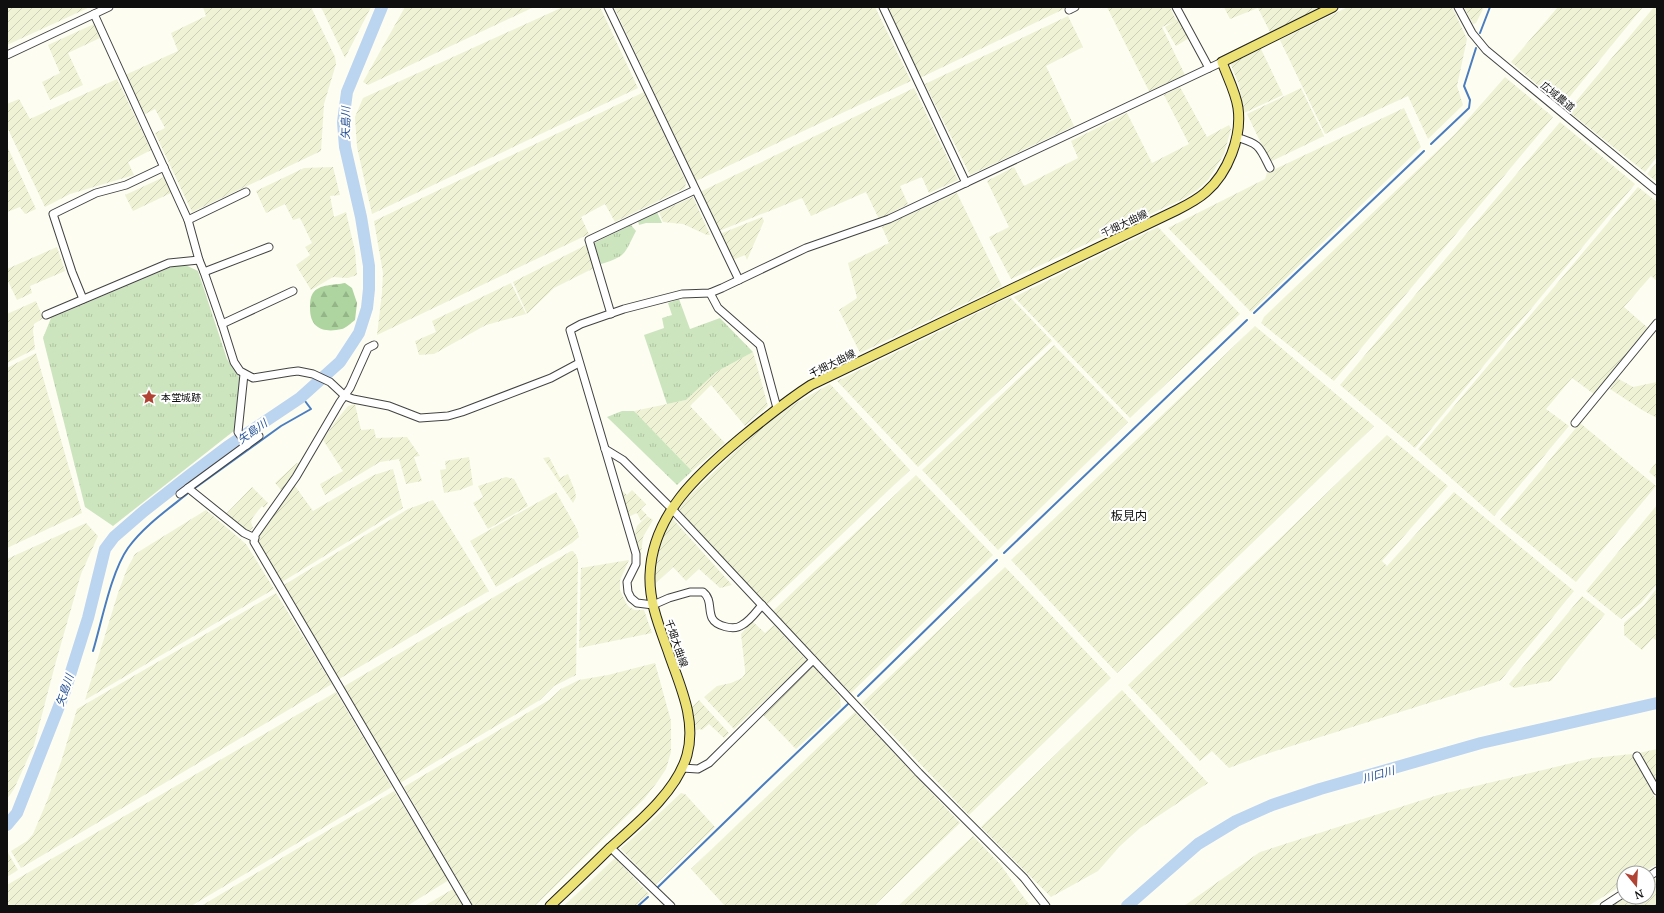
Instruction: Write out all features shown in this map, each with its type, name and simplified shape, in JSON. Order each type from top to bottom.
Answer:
[{"type":"main road","points":[[1222,62],[1333,7]]},
{"type":"main road","name":"千畑大曲線","points":[[550,906],[633,828],[659,800],[682,768],[687,753],[689,741],[688,716],[682,690],[653,605],[650,588],[651,562],[659,537],[672,509],[685,491],[704,470],[777,408],[811,385],[1193,201],[1206,192],[1218,178],[1227,163],[1236,137],[1238,107],[1222,62]]},
{"type":"street","points":[[7,55],[109,7]]},
{"type":"street","points":[[608,7],[694,190],[739,280]]},
{"type":"street","points":[[883,7],[966,183]]},
{"type":"street","points":[[1176,7],[1209,68]]},
{"type":"street","name":"広域農道","points":[[1458,7],[1472,33],[1486,50],[1657,191]]},
{"type":"street","points":[[94,14],[188,220],[198,260],[204,272],[234,362],[244,374],[253,378],[298,371],[330,382],[345,396],[388,406],[420,418],[448,416],[462,412],[551,378],[579,363]]},
{"type":"street","points":[[762,605],[742,626],[737,627],[723,626],[714,621],[711,616],[709,600],[703,592],[690,592],[669,598],[653,605],[637,603],[631,598],[628,592],[627,582],[636,564],[636,554],[570,330],[581,324],[611,314],[682,294],[710,293],[806,248],[889,220],[1222,62]]},
{"type":"street","points":[[1236,137],[1254,142],[1259,146],[1270,168]]},
{"type":"street","points":[[83,299],[52,214],[96,193],[126,186],[164,167]]},
{"type":"street","points":[[611,314],[589,240],[694,190]]},
{"type":"street","points":[[188,220],[246,192]]},
{"type":"street","points":[[204,272],[269,247]]},
{"type":"street","points":[[46,315],[169,263],[198,260]]},
{"type":"street","points":[[222,324],[293,291]]},
{"type":"street","points":[[710,293],[718,308],[760,345],[777,408]]},
{"type":"street","points":[[1575,423],[1657,323]]},
{"type":"street","points":[[374,345],[368,348],[345,396],[334,412],[296,478],[255,535],[255,547],[277,580],[468,906]]},
{"type":"street","points":[[244,374],[239,434],[247,445]]},
{"type":"street","points":[[180,494],[259,436]]},
{"type":"street","points":[[605,449],[623,460],[672,509],[919,773],[1024,878],[1046,906]]},
{"type":"street","points":[[188,488],[244,533],[255,538]]},
{"type":"street","points":[[682,768],[698,770],[709,763],[813,660]]},
{"type":"street","points":[[1637,756],[1657,791]]},
{"type":"street","points":[[611,848],[671,906]]},
{"type":"street","points":[[1604,906],[1616,898]]},
{"type":"green space","points":[[7,7],[90,7],[7,45]]},
{"type":"green space","points":[[203,7],[311,7],[335,57],[336,64],[324,104],[321,151],[192,212],[155,133],[165,128],[155,109],[145,114],[125,75],[178,51],[171,33],[206,16]]},
{"type":"green space","points":[[321,7],[371,7],[345,58]]},
{"type":"green space","points":[[405,7],[534,7],[368,85],[363,82]]},
{"type":"green space","points":[[563,7],[600,7],[638,88],[372,214],[357,147],[355,117],[363,98]]},
{"type":"green space","points":[[614,7],[875,7],[911,81],[696,181]]},
{"type":"green space","points":[[887,7],[1068,7],[920,78]]},
{"type":"green space","points":[[1107,7],[1170,7],[1176,20],[1178,19],[1189,38],[1176,46],[1165,27],[1175,21],[1162,27],[1185,75],[1149,91]]},
{"type":"green space","points":[[1224,7],[1324,7],[1270,32],[1258,8],[1230,19]]},
{"type":"green space","points":[[1348,7],[1452,7],[1467,39],[1457,86],[1463,105],[1428,139],[1408,96],[1325,134],[1280,40]]},
{"type":"green space","points":[[1464,7],[1484,7],[1476,23],[1473,24]]},
{"type":"green space","points":[[1558,7],[1643,7],[1562,106],[1511,62]]},
{"type":"green space","points":[[1654,7],[1657,7],[1657,157],[1645,172],[1568,111]]},
{"type":"green space","points":[[1068,16],[1083,47],[1046,66],[1074,126],[970,175],[925,84]]},
{"type":"green space","points":[[94,24],[100,38],[68,53],[83,85],[50,100],[42,82],[60,73],[48,45]]},
{"type":"green space","points":[[1261,49],[1283,95],[1244,113],[1239,85],[1231,65],[1232,63]]},
{"type":"green space","points":[[1505,77],[1553,117],[1334,381],[1261,323],[1264,317],[1455,134]]},
{"type":"green space","points":[[117,79],[151,150],[128,162],[134,175],[70,194],[45,207],[7,127],[7,104],[19,99],[30,119]]},
{"type":"green space","points":[[1180,87],[1207,137],[1229,125],[1231,129],[1224,154],[1208,180],[1185,198],[1011,279],[989,237],[1009,227],[987,181],[1014,167],[1024,186],[1078,158],[1071,141],[1127,113],[1152,163],[1189,144],[1164,95]]},
{"type":"green space","points":[[914,88],[958,180],[929,193],[922,177],[900,186],[908,204],[879,219],[866,192],[811,216],[802,198],[719,231],[700,192]]},
{"type":"green space","points":[[1301,88],[1324,136],[1270,162],[1247,114]]},
{"type":"green space","points":[[644,92],[686,182],[685,188],[615,222],[605,204],[581,217],[589,234],[377,335],[383,273],[374,221]]},
{"type":"green space","points":[[1404,108],[1421,147],[1251,312],[1168,228],[1265,179],[1267,173]]},
{"type":"green space","points":[[1560,122],[1635,184],[1415,448],[1340,385]]},
{"type":"green space","points":[[7,146],[36,209],[25,214],[20,207],[7,212]]},
{"type":"green space","points":[[1657,162],[1657,182],[1647,174]]},
{"type":"green space","points":[[333,167],[340,195],[330,196],[334,217],[346,212],[355,251],[357,275],[348,278],[333,277],[311,290],[296,265],[310,255],[305,247],[312,243],[300,218],[293,220],[285,204],[266,213],[256,191],[304,168]]},
{"type":"green space","points":[[164,177],[171,193],[133,211],[125,195]]},
{"type":"green space","points":[[1638,187],[1657,202],[1657,281],[1651,276],[1624,307],[1648,328],[1594,394],[1572,378],[1546,409],[1569,426],[1494,516],[1418,449]]},
{"type":"green space","points":[[957,193],[1002,286],[860,353],[839,310],[857,298],[848,263],[889,243],[882,227]]},
{"type":"green space","points":[[693,197],[710,235],[683,224],[663,222],[659,212]]},
{"type":"green space","points":[[657,212],[662,223],[646,223],[639,225],[638,221]]},
{"type":"green space","points":[[762,217],[764,221],[747,260],[745,255],[733,260],[720,234]]},
{"type":"green space","points":[[631,225],[636,231],[624,253],[616,259],[601,264],[594,243]]},
{"type":"green space","points":[[1158,227],[1240,314],[1130,418],[1014,297]]},
{"type":"green space","points":[[586,245],[594,268],[554,288],[527,314],[513,282]]},
{"type":"green space","points":[[57,247],[65,271],[30,286],[32,293],[17,300],[7,279],[7,269]]},
{"type":"green space","points":[[181,263],[198,271],[227,359],[241,380],[235,430],[113,526],[85,507],[43,338],[51,318]]},
{"type":"green space","points":[[345,283],[352,288],[357,303],[355,320],[347,327],[342,329],[324,330],[319,328],[312,321],[310,303],[312,295],[316,290],[323,286]]},
{"type":"green space","points":[[511,283],[526,314],[486,325],[434,354],[419,355],[415,341],[436,332],[432,321]]},
{"type":"green space","points":[[1010,297],[1052,341],[918,467],[837,381]]},
{"type":"green space","points":[[679,299],[690,329],[720,318],[753,352],[716,372],[686,400],[667,404],[644,335],[664,328],[662,318],[672,315],[668,303]]},
{"type":"green space","points":[[36,301],[43,318],[34,324],[33,331],[35,349],[7,363],[7,314]]},
{"type":"green space","points":[[1255,326],[1374,426],[1117,673],[1011,560]]},
{"type":"green space","points":[[1054,345],[1128,422],[998,550],[922,470]]},
{"type":"green space","points":[[753,352],[768,406],[745,426],[711,385],[690,406],[725,443],[692,471],[634,411],[686,400],[716,372]]},
{"type":"green space","points":[[36,353],[82,513],[7,548],[7,368]]},
{"type":"green space","points":[[1617,378],[1633,387],[1657,382],[1657,418],[1610,389]]},
{"type":"green space","points":[[830,384],[910,470],[767,605],[679,510],[686,499],[757,430],[787,408]]},
{"type":"green space","points":[[355,404],[361,430],[374,429],[376,438],[407,437],[420,456],[414,457],[422,481],[406,484],[399,459],[380,462],[325,495],[320,484],[343,471],[323,440],[348,406]]},
{"type":"green space","points":[[622,411],[634,411],[692,471],[677,485],[607,417]]},
{"type":"green space","points":[[1580,423],[1656,486],[1576,582],[1500,520]]},
{"type":"green space","points":[[1387,435],[1448,486],[1382,561],[1387,566],[1454,492],[1574,591],[1501,680],[1263,755],[1229,768],[1212,751],[1200,761],[1128,685]]},
{"type":"green space","points":[[469,457],[473,485],[460,490],[444,493],[440,470],[446,469],[445,461]]},
{"type":"green space","points":[[549,457],[560,478],[568,474],[575,491],[576,497],[573,503],[543,458]]},
{"type":"green space","points":[[1657,461],[1657,479],[1649,472]]},
{"type":"green space","points":[[302,462],[282,491],[275,483],[297,463]]},
{"type":"green space","points":[[393,469],[403,508],[282,582],[258,541],[261,532],[295,486],[313,511],[374,475]]},
{"type":"green space","points":[[916,475],[993,555],[851,693],[773,611]]},
{"type":"green space","points":[[506,477],[514,479],[528,506],[488,529],[473,503],[483,497],[478,486]]},
{"type":"green space","points":[[252,487],[268,503],[264,508],[262,506],[253,517],[251,522],[253,528],[249,531],[245,531],[226,514]]},
{"type":"green space","points":[[620,489],[627,495],[632,490],[646,504],[641,509],[647,515],[641,521],[637,513],[628,517]]},
{"type":"green space","points":[[556,492],[577,529],[579,537],[572,543],[496,587],[470,541]]},
{"type":"green space","points":[[433,500],[489,591],[339,679],[284,585],[408,509]]},
{"type":"green space","points":[[1657,505],[1657,584],[1641,603],[1621,619],[1586,591]]},
{"type":"green space","points":[[206,510],[246,544],[274,589],[85,700],[118,593],[127,569],[135,554]]},
{"type":"green space","points":[[647,516],[653,520],[643,537],[641,554],[639,554],[635,532],[637,526]]},
{"type":"green space","points":[[671,517],[732,585],[720,588],[699,569],[686,581],[673,567],[656,583],[654,575],[660,544],[663,531]]},
{"type":"green space","points":[[86,523],[98,536],[81,574],[34,745],[14,789],[7,799],[7,559]]},
{"type":"green space","points":[[573,551],[578,560],[576,675],[554,686],[540,700],[400,783],[343,687]]},
{"type":"green space","points":[[629,560],[620,580],[620,590],[629,607],[635,610],[644,610],[652,633],[579,648],[581,568]]},
{"type":"green space","points":[[1005,567],[1111,678],[969,815],[862,703]]},
{"type":"green space","points":[[1657,588],[1657,641],[1653,638],[1642,650],[1624,635],[1624,623],[1644,605]]},
{"type":"green space","points":[[276,593],[332,684],[21,868],[11,851],[27,841],[33,834],[61,762],[77,709]]},
{"type":"green space","points":[[1582,596],[1605,614],[1551,681],[1514,688],[1511,686],[1509,684]]},
{"type":"green space","points":[[752,621],[765,633],[774,625],[807,661],[734,729],[704,697],[717,686],[731,683],[742,678],[745,674],[741,634]]},
{"type":"green space","points":[[655,663],[671,721],[671,752],[666,769],[658,781],[644,799],[535,906],[473,906],[404,787],[549,700],[561,689],[579,680],[608,675]]},
{"type":"green space","points":[[814,666],[840,697],[841,707],[796,749],[763,715]]},
{"type":"green space","points":[[1122,690],[1208,783],[1140,828],[1120,846],[1098,871],[1051,897],[981,827]]},
{"type":"green space","points":[[336,692],[392,787],[191,906],[7,906],[7,885]]},
{"type":"green space","points":[[699,700],[729,733],[724,738],[709,724],[702,730],[700,729],[694,731],[689,710]]},
{"type":"green space","points":[[855,712],[960,823],[874,906],[725,906],[691,869]]},
{"type":"green space","points":[[1657,749],[1657,787],[1639,753]]},
{"type":"green space","points":[[1632,754],[1657,801],[1657,864],[1616,865],[1616,889],[1588,906],[1184,906],[1260,852],[1438,795],[1593,758]]},
{"type":"green space","points":[[394,791],[449,880],[407,906],[201,906]]},
{"type":"green space","points":[[681,793],[685,794],[715,827],[655,885],[621,849]]},
{"type":"green space","points":[[973,836],[1000,864],[1030,906],[898,906]]},
{"type":"green space","points":[[7,853],[18,870],[7,877]]},
{"type":"green space","points":[[615,858],[649,894],[635,906],[564,906]]},
{"type":"green space","points":[[1657,878],[1657,906],[1611,906],[1616,903],[1616,905],[1656,905]]},
{"type":"green space","points":[[453,889],[463,906],[424,906]]},
{"type":"waterway","name":"矢島川","points":[[7,825],[17,813],[65,691],[88,618],[105,549],[114,537],[190,475],[227,447],[300,398],[340,362],[359,333],[367,308],[369,266],[361,217],[345,147],[343,122],[347,92],[382,7]]},
{"type":"waterway","points":[[1480,33],[1490,7]]},
{"type":"waterway","points":[[1431,144],[1469,108],[1470,100],[1464,86],[1476,48]]},
{"type":"waterway","points":[[1254,313],[1424,151]]},
{"type":"waterway","points":[[1004,553],[1247,320]]},
{"type":"waterway","points":[[195,488],[281,426],[311,409],[305,401],[300,398]]},
{"type":"waterway","points":[[93,651],[112,583],[122,558],[134,540],[148,526],[187,494]]},
{"type":"waterway","points":[[858,696],[997,560]]},
{"type":"waterway","points":[[656,889],[849,703]]},
{"type":"waterway","name":"川口川","points":[[1127,906],[1198,844],[1236,821],[1272,805],[1320,789],[1481,743],[1657,703]]},
{"type":"waterway","points":[[638,906],[648,897]]},
{"type":"place","name":"本堂城跡","points":[[149,397]]},
{"type":"district","name":"板見内","points":[[1129,515]]}]
